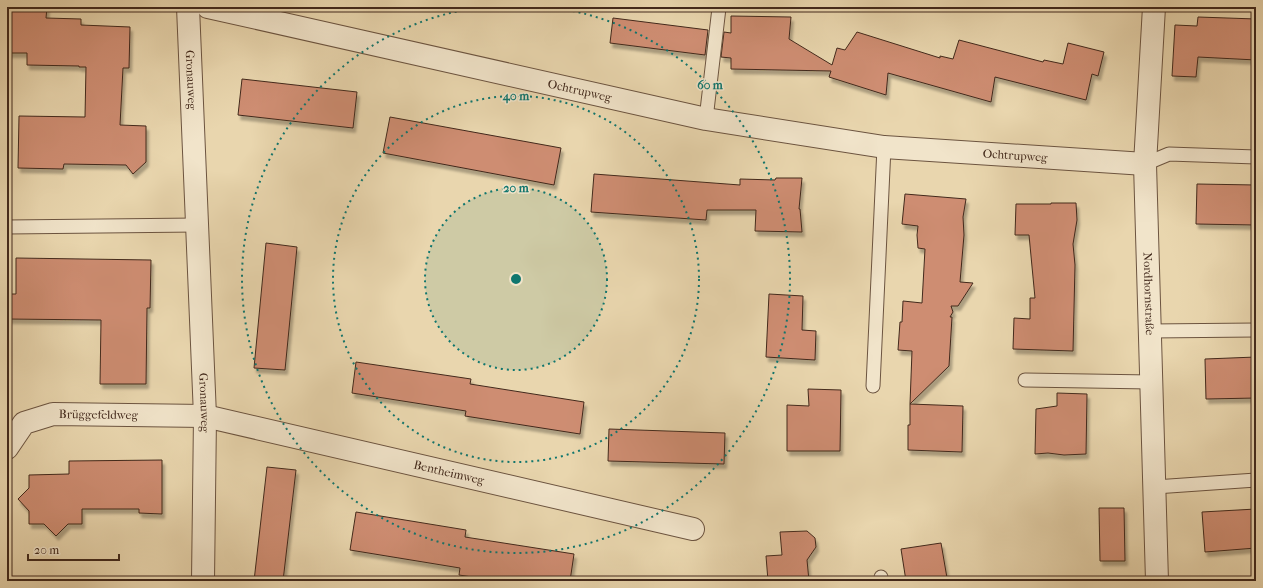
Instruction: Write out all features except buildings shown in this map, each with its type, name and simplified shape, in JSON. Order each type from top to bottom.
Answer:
[{"type":"street","name":"Gronauweg","points":[[188,7],[205,416],[203,581]]},
{"type":"street","name":"Ochtrupweg","points":[[208,7],[706,120],[884,147],[1145,164]]},
{"type":"street","name":"Nordhornstraße","points":[[1154,7],[1145,164],[1157,581]]},
{"type":"street","name":"Brüggefeldweg","points":[[7,448],[24,423],[53,414],[205,416]]},
{"type":"street","name":"Bentheimweg","points":[[205,416],[693,529]]},
{"type":"lane","points":[[706,120],[719,8]]},
{"type":"lane","points":[[873,386],[884,147]]},
{"type":"lane","points":[[1145,164],[1169,154],[1256,158]]},
{"type":"lane","points":[[7,227],[197,225]]},
{"type":"lane","points":[[1150,331],[1256,330]]},
{"type":"lane","points":[[1025,380],[1151,382]]},
{"type":"lane","points":[[1155,487],[1256,480]]}]
